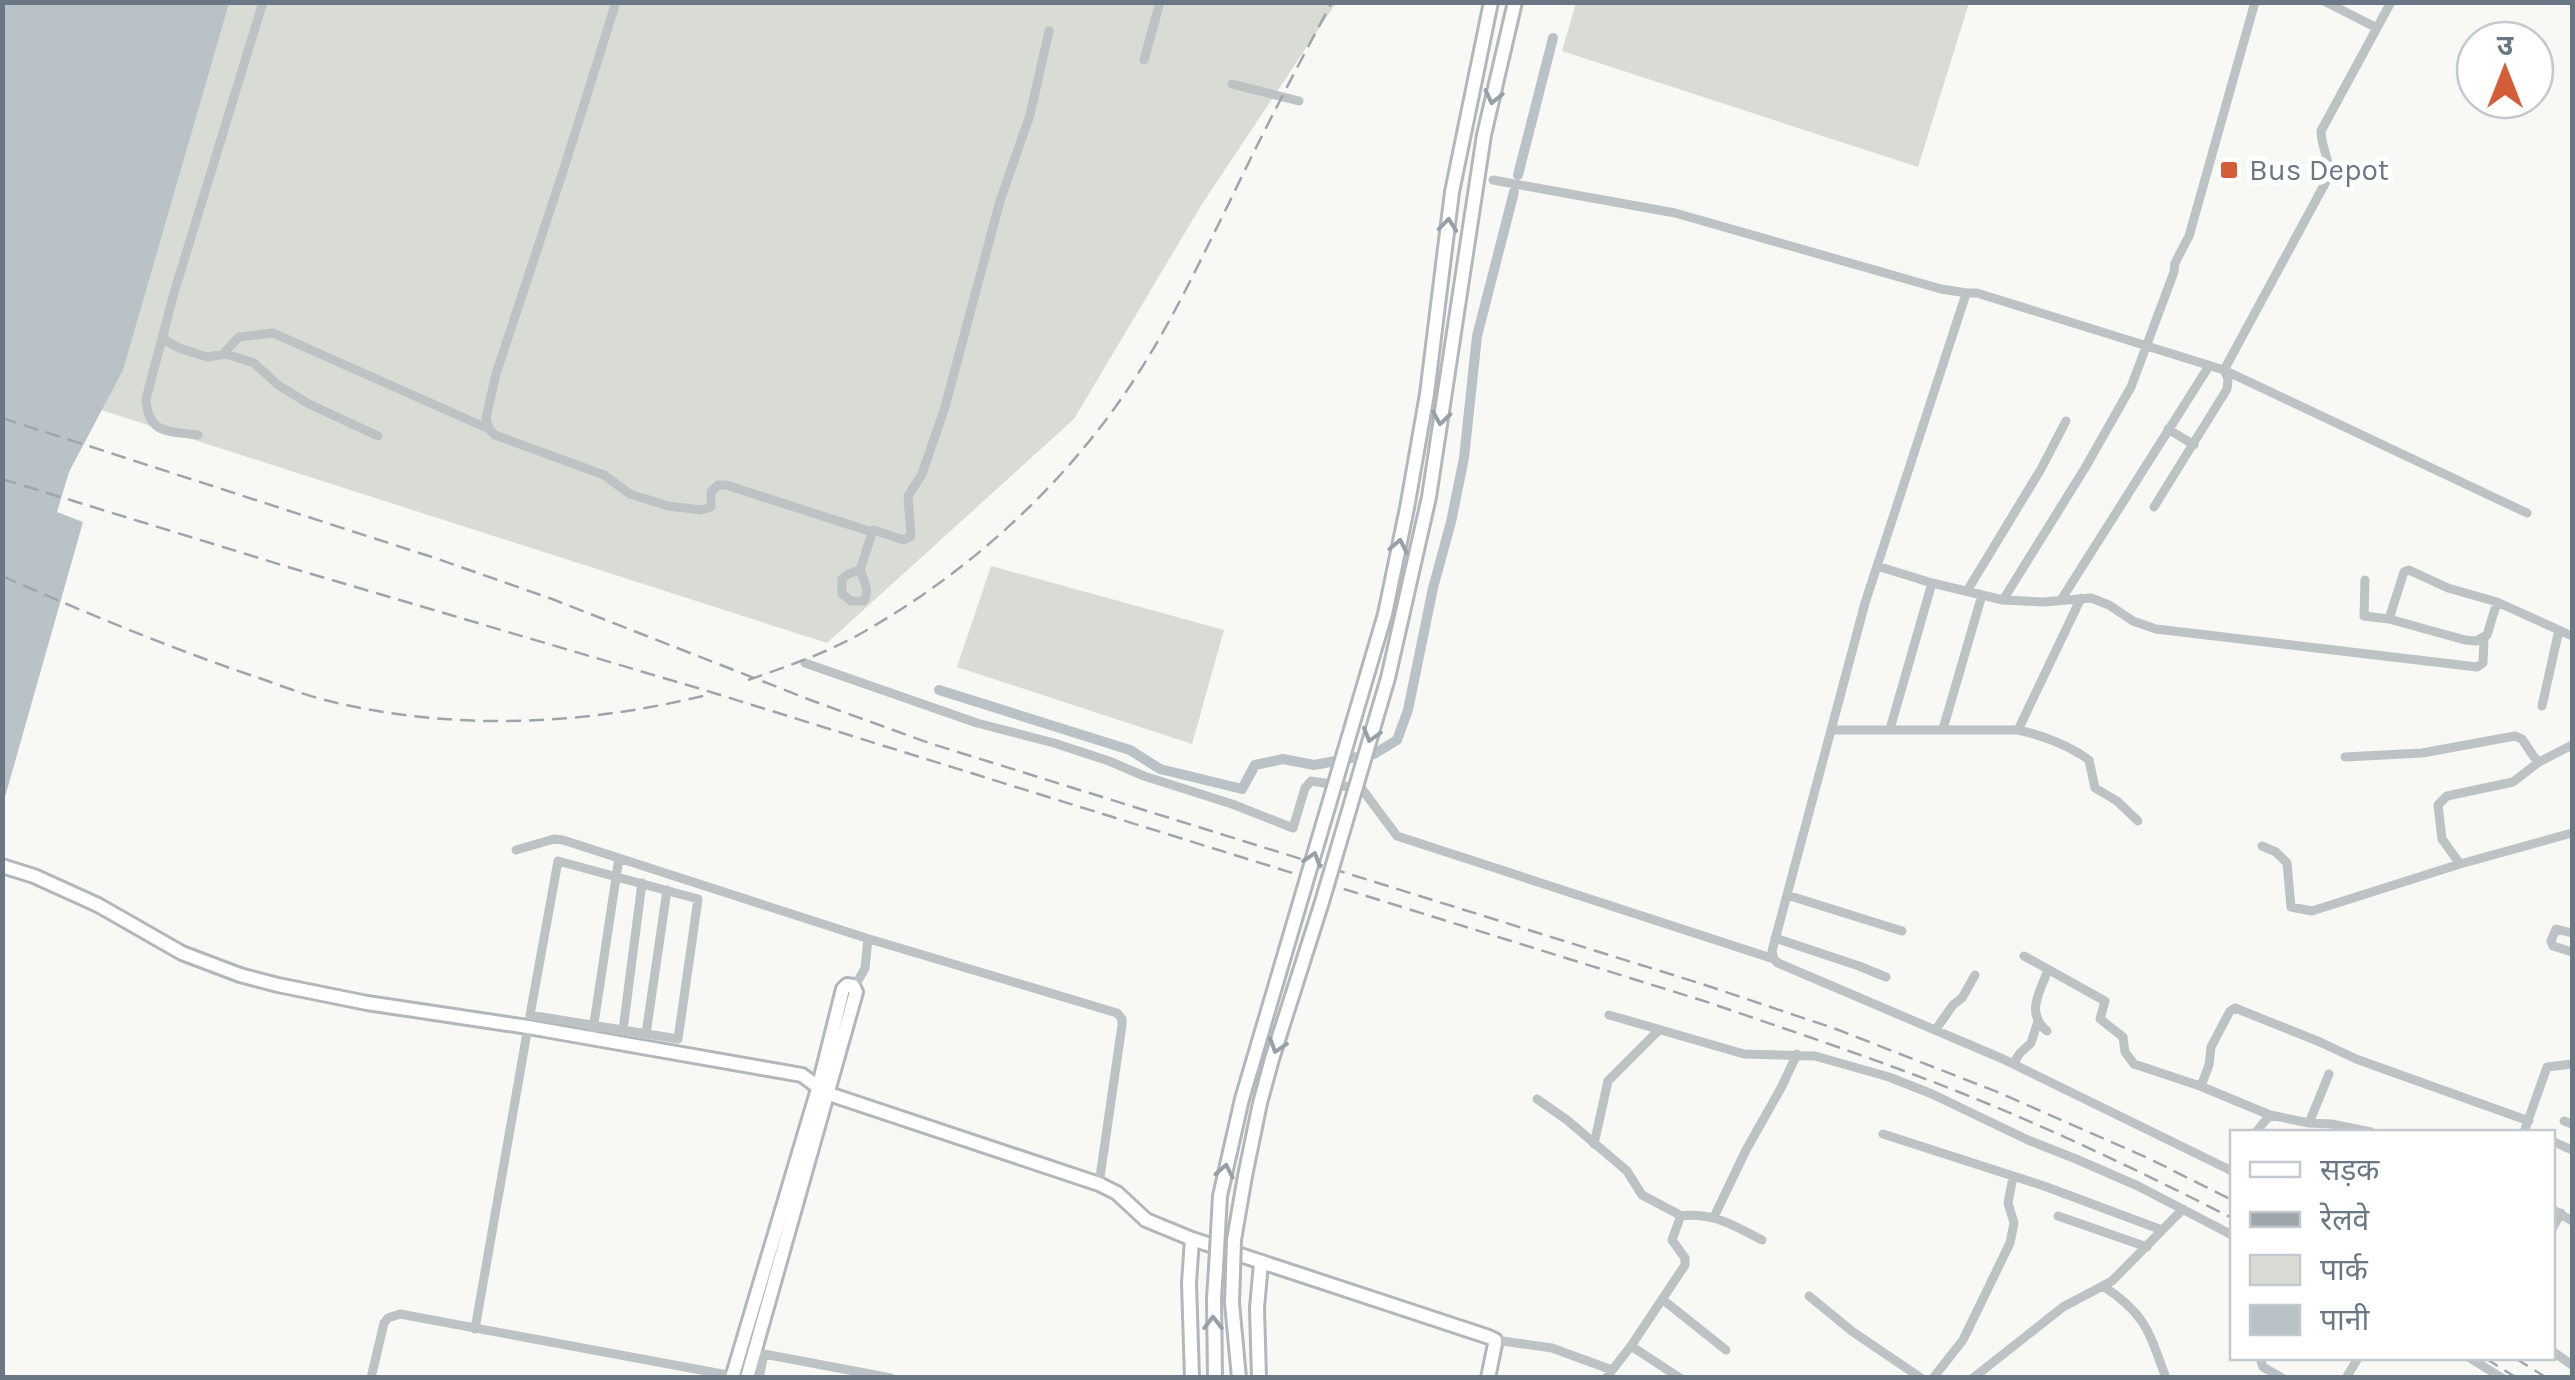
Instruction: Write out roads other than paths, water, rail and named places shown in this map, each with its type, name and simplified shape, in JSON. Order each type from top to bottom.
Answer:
[{"type":"main road","points":[[1215,1378],[1214,1298],[1220,1196],[1226,1164],[1385,614],[1427,394],[1452,192],[1491,2]]},
{"type":"main road","points":[[1239,1378],[1232,1303],[1234,1240],[1244,1176],[1268,1074],[1388,678],[1430,497],[1484,135],[1516,2]]},
{"type":"main road","points":[[2,866],[98,905],[182,953],[278,985],[528,1027],[645,1040],[807,1077],[822,1091],[1099,1184],[1118,1194],[1146,1220],[1192,1239],[1495,1340],[1488,1378]]},
{"type":"main road","points":[[737,1377],[822,1091],[843,989],[855,986]]},
{"type":"main road","points":[[1192,1239],[1192,1378]]},
{"type":"main road","points":[[1259,1378],[1261,1263]]},
{"type":"street","points":[[198,435],[158,428],[148,415],[148,388],[263,2]]},
{"type":"street","points":[[489,429],[486,418],[496,374],[616,2]]},
{"type":"street","points":[[1144,60],[1160,2]]},
{"type":"street","points":[[2003,600],[2101,441],[2149,345],[2175,263],[2189,236],[2255,2]]},
{"type":"street","points":[[2326,2],[2376,28]]},
{"type":"street","points":[[2224,370],[2328,178],[2330,171],[2321,131],[2390,2]]},
{"type":"street","points":[[222,355],[239,337],[273,333],[496,434],[604,475],[630,494],[668,506],[701,510],[711,507],[711,492],[718,485],[726,485],[904,540],[911,536],[908,496],[922,474],[945,407],[1000,201],[1030,115],[1049,31]]},
{"type":"street","points":[[1232,84],[1299,101]]},
{"type":"street","points":[[1493,180],[1675,213],[1941,289],[1977,293],[2149,345],[2224,370],[2527,513]]},
{"type":"street","points":[[1774,959],[1775,938],[1878,566],[1967,293]]},
{"type":"street","points":[[163,333],[166,341],[179,348],[207,357],[222,355],[254,363],[278,386],[378,436]]},
{"type":"street","points":[[2061,601],[2210,366]]},
{"type":"street","points":[[2154,506],[2227,389],[2224,370]]},
{"type":"street","points":[[1967,591],[2066,421]]},
{"type":"street","points":[[2168,429],[2194,445]]},
{"type":"street","points":[[860,570],[872,532]]},
{"type":"street","points":[[1878,566],[2003,600],[2082,598],[2109,605],[2156,629],[2476,668],[2483,663],[2484,638],[2497,602]]},
{"type":"street","points":[[2389,619],[2404,572],[2409,570],[2448,588],[2497,602],[2572,636]]},
{"type":"street","points":[[2365,580],[2364,616],[2465,640],[2484,638]]},
{"type":"street","points":[[1890,729],[1932,583]]},
{"type":"street","points":[[1943,729],[1982,595]]},
{"type":"street","points":[[2018,730],[2082,598]]},
{"type":"street","points":[[2542,706],[2559,630]]},
{"type":"street","points":[[805,662],[977,724],[1109,761],[1294,828],[1305,788],[1311,781],[1362,789],[1397,836],[1774,959],[2014,1064],[2230,1167]]},
{"type":"street","points":[[1831,730],[2018,730],[2081,754],[2089,760],[2095,788],[2138,820]]},
{"type":"street","points":[[2345,756],[2422,753],[2516,736],[2522,738],[2540,762]]},
{"type":"street","points":[[2460,864],[2442,840],[2438,805],[2446,796],[2513,782],[2572,745]]},
{"type":"street","points":[[2262,846],[2287,862],[2291,907],[2308,911],[2572,832]]},
{"type":"street","points":[[516,850],[558,839],[1119,1016],[1122,1025],[1099,1184]]},
{"type":"street","points":[[592,1032],[619,858]]},
{"type":"street","points":[[558,861],[616,876],[698,900],[678,1038],[645,1040],[623,1030],[592,1032],[530,1016],[558,861]]},
{"type":"street","points":[[645,1040],[670,874]]},
{"type":"street","points":[[623,1030],[642,883]]},
{"type":"street","points":[[1787,895],[1902,931]]},
{"type":"street","points":[[2572,933],[2556,929],[2551,940],[2553,946],[2572,952]]},
{"type":"street","points":[[1775,938],[1886,978]]},
{"type":"street","points":[[855,986],[864,968],[868,939]]},
{"type":"street","points":[[2024,956],[2105,1000],[2100,1019],[2123,1037],[2125,1052],[2134,1064],[2270,1115],[2360,1130]]},
{"type":"street","points":[[2047,1031],[2038,1022],[2034,1006],[2048,970]]},
{"type":"street","points":[[1936,1029],[1975,975]]},
{"type":"street","points":[[2201,1086],[2211,1047],[2230,1010],[2235,1008],[2528,1129],[2548,1067],[2572,1064]]},
{"type":"street","points":[[1609,1014],[1744,1054],[1832,1059],[1932,1094],[2016,1135],[2091,1165],[2230,1234]]},
{"type":"street","points":[[2014,1064],[2031,1043],[2038,1022]]},
{"type":"street","points":[[475,1329],[528,1027]]},
{"type":"street","points":[[1594,1144],[1608,1082],[1660,1030]]},
{"type":"street","points":[[1714,1217],[1796,1054]]},
{"type":"street","points":[[2309,1122],[2329,1074]]},
{"type":"street","points":[[1537,1099],[1627,1170],[1642,1195],[1679,1216],[1714,1217],[1762,1240]]},
{"type":"street","points":[[2258,1130],[2270,1115]]},
{"type":"street","points":[[1883,1134],[2162,1230]]},
{"type":"street","points":[[1933,1378],[1964,1340],[2010,1243],[2014,1223],[2008,1203],[2013,1177]]},
{"type":"street","points":[[1973,1378],[2063,1307],[2112,1282],[2183,1209]]},
{"type":"street","points":[[2557,1211],[2572,1221]]},
{"type":"street","points":[[1495,1340],[1576,1355],[1609,1374],[1686,1262],[1672,1240],[1679,1216]]},
{"type":"street","points":[[2058,1216],[2147,1247]]},
{"type":"street","points":[[2103,1286],[2124,1300],[2144,1322],[2166,1378]]},
{"type":"street","points":[[1809,1296],[1853,1332],[1921,1378]]},
{"type":"street","points":[[1662,1299],[1726,1350]]},
{"type":"street","points":[[370,1378],[381,1330],[388,1318],[409,1314],[737,1377]]},
{"type":"street","points":[[1631,1346],[1680,1378]]},
{"type":"street","points":[[759,1378],[764,1354],[891,1378]]},
{"type":"street","points":[[2260,1360],[2262,1366],[2282,1378]]},
{"type":"street","points":[[2473,1360],[2502,1378]]},
{"type":"water","points":[[3,2],[229,3],[123,370],[69,472],[57,512],[83,522],[3,800]]},
{"type":"waterway","points":[[1518,175],[1553,38]]},
{"type":"waterway","points":[[939,690],[1130,750],[1160,769],[1242,789],[1255,765],[1283,759],[1314,765],[1374,754],[1397,740],[1408,710],[1451,522],[1464,458],[1477,336],[1514,192]]},
{"type":"railway","points":[[748,680],[838,645],[907,605],[983,549],[1052,484],[1113,411],[1163,331],[1332,2]]},
{"type":"railway","points":[[2,418],[552,599],[929,743],[1836,1029],[2000,1093],[2230,1199]]},
{"type":"railway","points":[[2,479],[701,689],[1704,1001],[1991,1105],[2230,1217]]},
{"type":"railway","points":[[2,576],[224,666],[313,697],[369,710],[418,717],[516,721],[614,713],[711,694]]},
{"type":"railway","points":[[2488,1360],[2517,1378]]},
{"type":"railway","points":[[2518,1360],[2547,1378]]},
{"type":"place","name":"Bus Depot","points":[[2229,170]]}]
